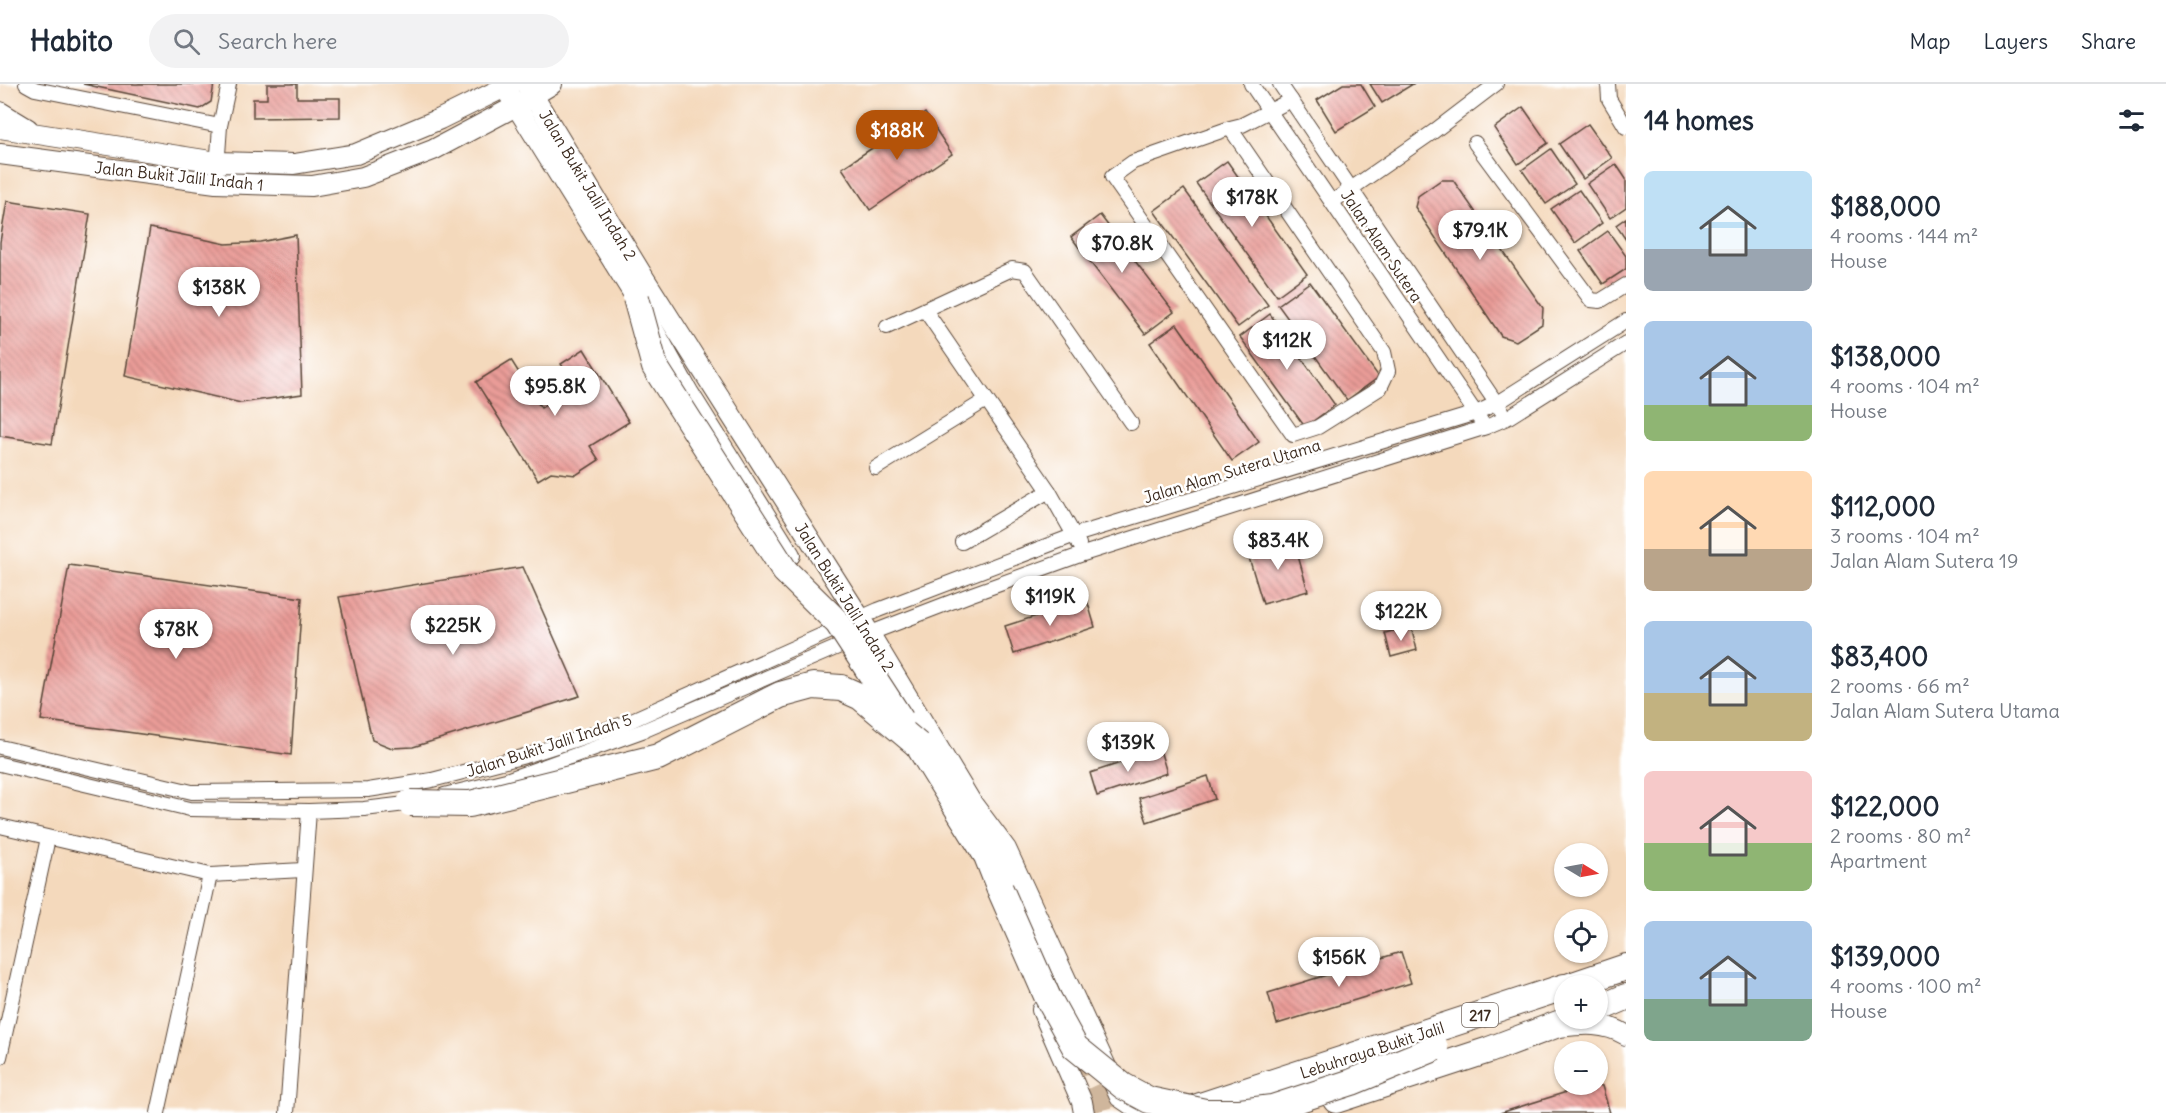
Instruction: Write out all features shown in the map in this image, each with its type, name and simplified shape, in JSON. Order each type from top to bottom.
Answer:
[{"type":"highway","points":[[636,298],[655,367],[785,571],[838,623],[987,855],[1047,996],[1070,1039],[1075,1047],[1123,1086],[1149,1100],[1205,1112],[1240,1112],[1272,1108],[1352,1082],[1435,1048],[1554,1019]]},
{"type":"highway","points":[[410,803],[470,804],[658,757],[780,694],[813,686],[841,688],[861,697],[918,745]]},
{"type":"highway","points":[[1602,975],[1626,967]]},
{"type":"highway","name":"Lebuhraya Bukit Jalil","points":[[1179,1113],[1554,990]]},
{"type":"highway","points":[[1608,995],[1626,991]]},
{"type":"highway","points":[[1608,1005],[1626,997]]},
{"type":"highway","name":"217","points":[[1293,1113],[1554,1021]]},
{"type":"street","points":[[26,84],[35,89],[220,126]]},
{"type":"street","points":[[216,183],[220,126],[229,84]]},
{"type":"street","name":"Jalan Bukit Jalil Indah 1","points":[[0,154],[216,183],[312,186],[363,177],[433,150],[525,95],[552,84]]},
{"type":"street","name":"Jalan Alam Sutera","points":[[1251,84],[1486,427]]},
{"type":"street","name":"Jalan Alam Sutera","points":[[1280,84],[1507,418]]},
{"type":"street","points":[[1332,202],[1496,84]]},
{"type":"street","points":[[1608,84],[1609,99],[1626,127]]},
{"type":"street","name":"Jalan Bukit Jalil Indah 1","points":[[0,128],[217,162],[294,164],[356,154],[440,119],[508,86]]},
{"type":"street","name":"Jalan Bukit Jalil Indah 2","points":[[508,86],[525,95],[864,626],[970,802],[1006,849],[1120,1097],[1142,1112],[1148,1113]]},
{"type":"street","name":"Jalan Bukit Jalil Indah 2","points":[[525,95],[688,392],[973,855],[1055,1038],[1082,1102],[1084,1113]]},
{"type":"street","points":[[1230,128],[1384,352],[1388,371],[1380,388],[1318,427],[1293,435],[1112,177],[1133,162],[1230,128],[1242,125],[1291,100]]},
{"type":"street","points":[[0,112],[41,136]]},
{"type":"street","points":[[1475,143],[1591,300],[1600,301],[1626,285]]},
{"type":"street","points":[[887,327],[1012,269],[1025,271],[1131,423]]},
{"type":"street","points":[[925,310],[1049,491],[1075,535],[1083,554]]},
{"type":"street","name":"Jalan Alam Sutera Utama","points":[[864,626],[912,597],[1075,535],[1476,413],[1497,403],[1626,321]]},
{"type":"street","points":[[840,637],[864,626],[972,594],[1083,554],[1486,427],[1507,418],[1626,343]]},
{"type":"street","points":[[876,468],[986,400]]},
{"type":"street","points":[[962,542],[1049,491]]},
{"type":"street","points":[[1029,553],[1035,572]]},
{"type":"street","name":"Jalan Bukit Jalil Indah 5","points":[[0,747],[192,792],[368,790],[432,780],[525,756],[623,723],[840,637]]},
{"type":"street","name":"Jalan Bukit Jalil Indah 5","points":[[0,764],[190,809],[309,811],[364,809],[410,803],[506,780],[635,734],[840,637]]},
{"type":"street","points":[[287,1113],[309,811]]},
{"type":"street","points":[[0,826],[210,875],[303,870]]},
{"type":"street","points":[[0,1057],[48,838]]},
{"type":"street","points":[[158,1113],[210,875]]},
{"type":"street","points":[[1608,1027],[1626,1035]]},
{"type":"building","points":[[83,84],[214,84],[211,102],[200,109]]},
{"type":"building","points":[[267,84],[297,84],[297,98],[340,98],[340,117],[253,118],[253,99],[267,99]]},
{"type":"building","points":[[1343,84],[1361,84],[1375,107],[1336,131],[1317,100]]},
{"type":"building","points":[[1370,84],[1413,84],[1382,103]]},
{"type":"building","points":[[1523,107],[1548,143],[1518,164],[1494,128]]},
{"type":"building","points":[[925,113],[952,154],[870,210],[842,168]]},
{"type":"building","points":[[1588,124],[1612,158],[1583,179],[1559,144]]},
{"type":"building","points":[[1551,149],[1575,184],[1546,204],[1522,170]]},
{"type":"building","points":[[1227,161],[1307,274],[1277,296],[1196,183]]},
{"type":"building","points":[[1616,164],[1626,179],[1626,207],[1610,218],[1587,184]]},
{"type":"building","points":[[1441,180],[1453,180],[1543,308],[1542,324],[1516,341],[1501,336],[1415,207],[1418,196]]},
{"type":"building","points":[[1184,189],[1268,305],[1238,327],[1154,211]]},
{"type":"building","points":[[1579,190],[1602,223],[1575,243],[1551,209]]},
{"type":"building","points":[[7,201],[90,214],[52,444],[0,436],[0,242]]},
{"type":"building","points":[[1100,215],[1174,312],[1145,334],[1071,237]]},
{"type":"building","points":[[1626,218],[1626,240],[1616,225]]},
{"type":"building","points":[[150,228],[226,244],[260,242],[296,235],[302,394],[241,403],[125,376]]},
{"type":"building","points":[[1608,231],[1626,256],[1626,269],[1603,284],[1580,251]]},
{"type":"building","points":[[1310,282],[1379,377],[1347,400],[1278,305]]},
{"type":"building","points":[[1270,314],[1335,405],[1305,427],[1240,337]]},
{"type":"building","points":[[1177,324],[1259,442],[1232,461],[1150,343]]},
{"type":"building","points":[[584,349],[629,422],[590,446],[599,460],[576,475],[551,472],[538,480],[476,382],[511,360],[541,408],[576,386],[561,364]]},
{"type":"building","points":[[1293,538],[1308,591],[1263,604],[1247,551]]},
{"type":"building","points":[[69,565],[302,598],[291,755],[41,720]]},
{"type":"building","points":[[523,567],[580,696],[413,747],[392,748],[372,740],[339,597]]},
{"type":"building","points":[[1087,600],[1095,627],[1014,654],[1005,626]]},
{"type":"building","points":[[1411,626],[1417,650],[1391,657],[1385,633]]},
{"type":"building","points":[[1160,750],[1167,773],[1097,796],[1090,773]]},
{"type":"building","points":[[1208,776],[1215,799],[1147,822],[1139,798]]},
{"type":"building","points":[[1401,952],[1411,983],[1277,1024],[1268,993]]},
{"type":"building","points":[[1557,1095],[1605,1095],[1610,1113],[1500,1113]]},
{"type":"tunnel","points":[[1081,1049],[1102,1095],[1107,1113]]}]
